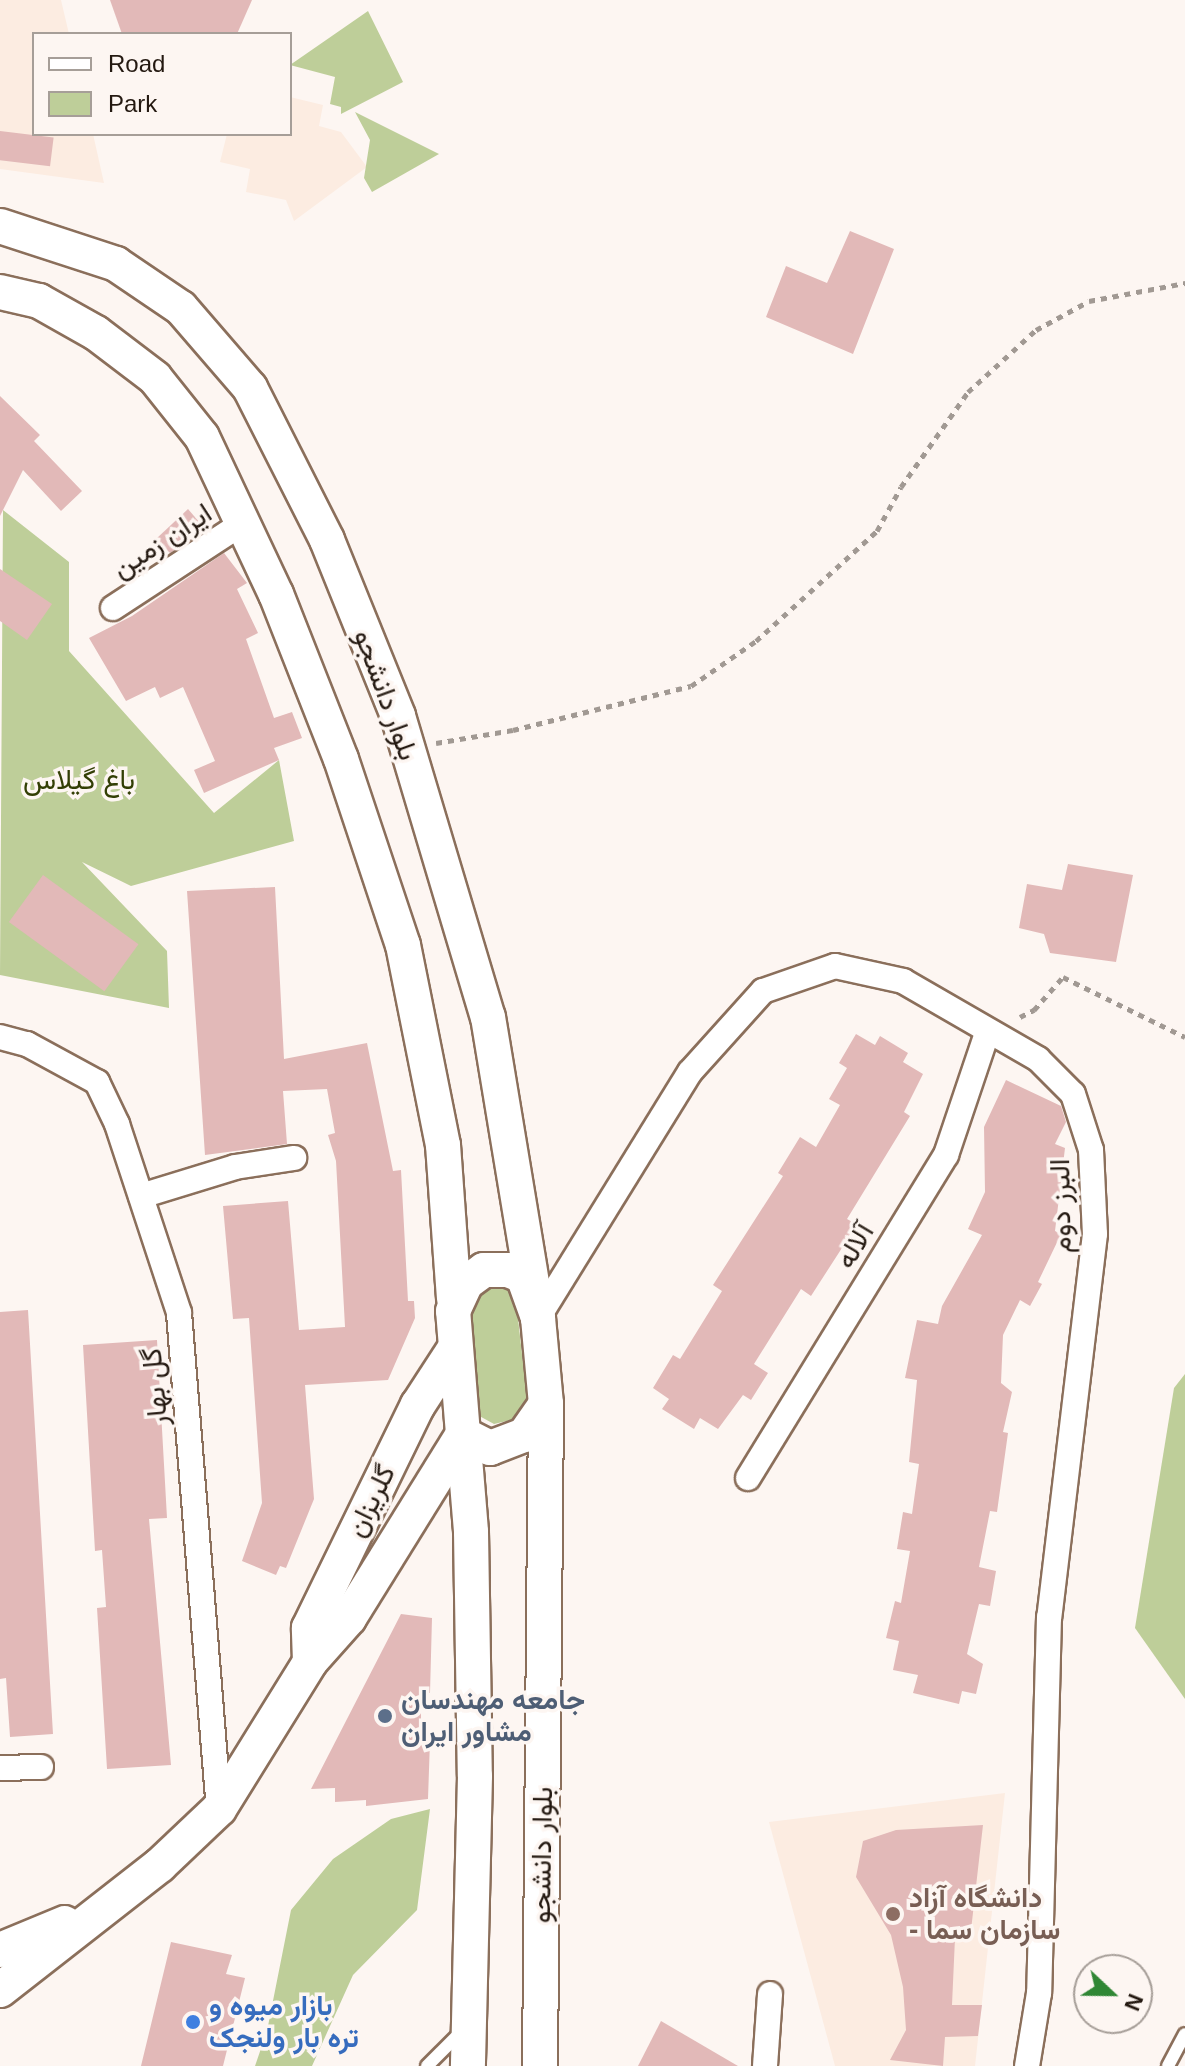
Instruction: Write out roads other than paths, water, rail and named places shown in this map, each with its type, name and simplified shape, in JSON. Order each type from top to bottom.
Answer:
[{"type":"main road","name":"بلوار دانشجو","points":[[0,226],[68,244],[149,284],[181,308],[250,388],[327,540],[407,747],[488,1017],[538,1318],[546,1404],[540,2066]]},
{"type":"main road","points":[[0,292],[39,301],[96,333],[155,378],[202,437],[243,523],[341,759],[403,945],[443,1145],[455,1348],[471,1532],[475,1776],[468,2066]]},
{"type":"main road","points":[[454,1299],[484,1270],[508,1270],[523,1276],[538,1318]]},
{"type":"main road","name":"گلریزان","points":[[310,1662],[309,1628],[418,1405],[455,1348]]},
{"type":"main road","points":[[463,1434],[490,1448],[506,1446],[537,1423],[546,1404]]},
{"type":"main road","name":"گلریزان","points":[[0,1990],[160,1865],[219,1809],[310,1662],[349,1618],[463,1434]]},
{"type":"main road","name":"گلریزان","points":[[0,1950],[105,1905]]},
{"type":"street","name":"ایران زمین","points":[[113,608],[243,523]]},
{"type":"street","name":"البرز دوم","points":[[538,1318],[690,1072],[763,991],[835,966],[903,981],[987,1033],[1038,1059],[1073,1094],[1091,1150],[1093,1249],[1049,1617],[1035,2064]]},
{"type":"street","name":"آلاله","points":[[748,1478],[946,1155],[987,1033]]},
{"type":"street","name":"گل بهار","points":[[0,1037],[27,1044],[97,1082],[141,1196],[179,1313],[219,1809]]},
{"type":"street","points":[[141,1196],[235,1167],[294,1158]]},
{"type":"street","points":[[0,1768],[41,1767]]},
{"type":"street","points":[[765,2066],[770,1994]]},
{"type":"lane","points":[[427,2066],[469,2025]]},
{"type":"lane","points":[[1168,2066],[1185,2034]]},
{"type":"place","name":"جامعه مهندسان مشاور ایران","points":[[385,1716]]},
{"type":"place","name":"دانشگاه آزاد - سازمان سما","points":[[893,1914]]},
{"type":"place","name":"بازار میوه و تره بار ولنجک","points":[[193,2022]]},
{"type":"park label","name":"باغ گیلاس","points":[[79,780]]}]
